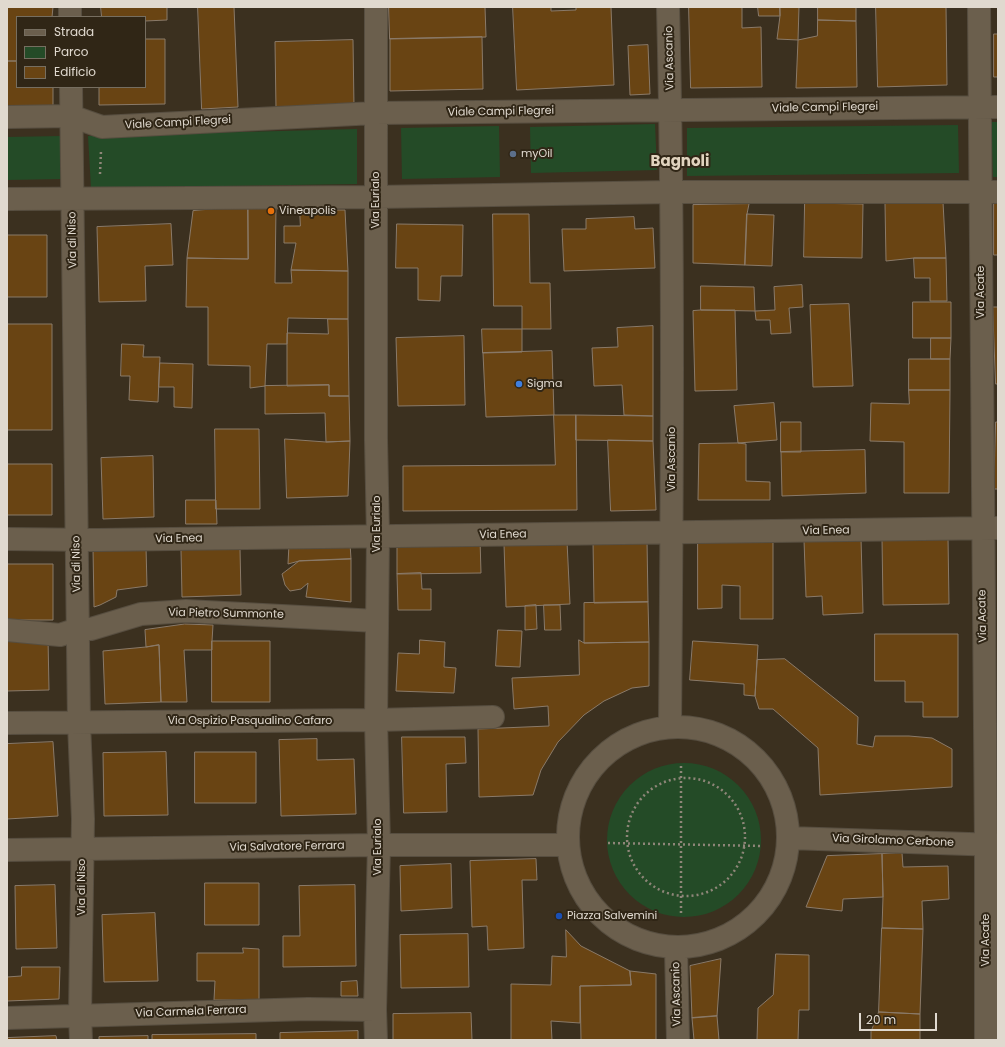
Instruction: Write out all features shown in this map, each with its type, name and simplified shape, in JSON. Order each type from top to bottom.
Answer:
[{"type":"street","name":"Via Eurialo","points":[[376,7],[376,440],[378,536],[376,720],[379,845],[375,1010],[376,1040]]},
{"type":"street","name":"Via Ascanio","points":[[668,7],[672,192],[672,533],[670,726]]},
{"type":"street","points":[[979,7],[989,107]]},
{"type":"street","name":"Via di Niso","points":[[71,88],[79,723],[82,819],[81,1040]]},
{"type":"street","name":"Viale Campi Flegrei","points":[[7,117],[71,116],[102,127],[375,113],[989,107]]},
{"type":"street","name":"Via Acate","points":[[986,1040],[992,845],[989,107]]},
{"type":"street","points":[[7,199],[376,197],[672,192],[989,192]]},
{"type":"street","name":"Via Enea","points":[[7,539],[77,540],[990,529]]},
{"type":"street","name":"Via Pietro Summonte","points":[[7,630],[60,635],[78,629],[91,629],[141,614],[186,611],[377,621]]},
{"type":"street","name":"Via Ospizio Pasqualino Cafaro","points":[[7,723],[376,720],[493,717]]},
{"type":"street","points":[[670,726],[701,729],[729,739],[754,756],[773,780],[785,808],[789,838],[785,867],[774,894],[755,917],[732,934],[704,945],[676,948],[648,944],[622,933],[600,915],[583,893],[572,866],[568,845],[572,806],[587,775],[609,751],[638,734],[670,726]]},
{"type":"street","name":"Via Girolamo Cerbone","points":[[789,838],[992,845]]},
{"type":"street","name":"Via Salvatore Ferrara","points":[[7,850],[379,845],[568,845]]},
{"type":"street","name":"Via Ascanio","points":[[676,948],[678,1040]]},
{"type":"street","name":"Via Carmela Ferrara","points":[[7,1018],[308,1008],[375,1010]]},
{"type":"path","points":[[100,179],[102,145]]},
{"type":"path","points":[[681,766],[681,915]]},
{"type":"path","points":[[680,778],[698,779],[715,785],[729,796],[739,811],[743,822],[745,846],[739,863],[729,878],[716,889],[699,895],[681,897],[661,892],[644,880],[632,864],[627,844],[628,825],[634,807],[646,793],[662,782],[680,778]]},
{"type":"path","points":[[608,843],[762,846]]},
{"type":"green space","points":[[991,122],[998,122],[998,177],[993,177]]},
{"type":"green space","points":[[655,124],[657,170],[531,173],[530,127]]},
{"type":"green space","points":[[958,125],[959,173],[687,176],[687,128]]},
{"type":"green space","points":[[499,126],[500,177],[402,179],[401,128]]},
{"type":"green space","points":[[357,129],[357,184],[91,188],[88,136]]},
{"type":"green space","points":[[62,136],[62,179],[7,180],[7,137]]},
{"type":"green space","points":[[684,763],[699,765],[720,772],[727,776],[743,791],[748,797],[755,811],[761,840],[759,855],[752,876],[748,883],[733,899],[727,904],[713,911],[684,917],[669,915],[648,908],[641,904],[625,889],[620,883],[613,869],[607,840],[609,825],[616,804],[620,797],[635,781],[641,776],[655,769]]},
{"type":"building","points":[[7,7],[53,7],[52,16],[16,16],[16,61],[7,61]]},
{"type":"building","points":[[101,7],[167,7],[167,20],[146,21],[146,16],[102,16]]},
{"type":"building","points":[[198,7],[234,7],[238,107],[202,109]]},
{"type":"building","points":[[389,7],[485,7],[486,37],[390,39]]},
{"type":"building","points":[[513,7],[551,7],[551,11],[576,10],[576,7],[611,7],[614,85],[517,90]]},
{"type":"building","points":[[689,7],[742,7],[742,28],[761,27],[762,87],[691,88]]},
{"type":"building","points":[[758,7],[780,7],[780,16],[759,16]]},
{"type":"building","points":[[780,7],[799,7],[798,40],[777,39]]},
{"type":"building","points":[[818,7],[856,7],[856,21],[818,20]]},
{"type":"building","points":[[876,7],[946,7],[947,85],[878,87]]},
{"type":"building","points":[[818,20],[856,21],[857,87],[796,88],[798,40],[817,36]]},
{"type":"building","points":[[994,34],[998,34],[998,77],[994,77]]},
{"type":"building","points":[[482,37],[483,89],[390,91],[390,39]]},
{"type":"building","points":[[146,39],[165,39],[165,104],[99,105],[99,88],[146,88]]},
{"type":"building","points":[[353,40],[354,107],[276,109],[275,42]]},
{"type":"building","points":[[648,45],[650,94],[630,95],[628,46]]},
{"type":"building","points":[[7,61],[16,61],[16,88],[53,88],[53,112],[7,113]]},
{"type":"building","points":[[943,202],[946,258],[914,258],[886,261],[885,203]]},
{"type":"building","points":[[994,202],[998,202],[998,255],[994,255]]},
{"type":"building","points":[[805,203],[863,204],[862,258],[804,257]]},
{"type":"building","points":[[749,204],[747,214],[745,265],[693,263],[693,205]]},
{"type":"building","points":[[248,206],[248,259],[187,258],[193,211]]},
{"type":"building","points":[[248,206],[276,206],[275,283],[292,283],[291,270],[348,271],[348,319],[288,318],[287,344],[267,344],[265,386],[250,388],[250,366],[208,365],[208,307],[186,307],[187,258],[248,259]]},
{"type":"building","points":[[300,210],[345,210],[348,271],[291,270],[296,243],[284,243],[284,226],[300,226]]},
{"type":"building","points":[[493,214],[529,214],[530,283],[550,283],[551,329],[522,329],[522,306],[494,306]]},
{"type":"building","points":[[747,214],[774,215],[772,266],[745,265]]},
{"type":"building","points":[[634,217],[635,229],[653,228],[655,268],[564,271],[562,229],[586,229],[586,219]]},
{"type":"building","points":[[171,224],[173,265],[145,266],[146,301],[99,302],[97,227]]},
{"type":"building","points":[[397,224],[463,225],[462,276],[441,276],[440,301],[418,300],[418,268],[396,268]]},
{"type":"building","points":[[7,235],[47,235],[47,297],[7,297]]},
{"type":"building","points":[[914,258],[946,258],[947,301],[930,301],[930,278],[915,278]]},
{"type":"building","points":[[802,285],[803,307],[789,308],[791,333],[771,334],[770,320],[756,320],[755,311],[775,310],[774,287]]},
{"type":"building","points":[[701,286],[754,287],[755,311],[701,310]]},
{"type":"building","points":[[913,302],[951,302],[951,338],[913,338]]},
{"type":"building","points":[[849,304],[853,386],[813,387],[810,305]]},
{"type":"building","points":[[993,307],[998,307],[998,384],[996,384]]},
{"type":"building","points":[[735,310],[737,390],[695,391],[693,311]]},
{"type":"building","points":[[328,319],[348,319],[349,396],[329,396],[329,385],[287,386],[287,333],[328,334]]},
{"type":"building","points":[[7,324],[52,324],[52,430],[7,430]]},
{"type":"building","points":[[653,326],[653,416],[624,415],[622,385],[594,386],[592,348],[618,347],[617,328]]},
{"type":"building","points":[[482,329],[522,329],[522,352],[483,353]]},
{"type":"building","points":[[464,336],[465,405],[398,406],[396,338]]},
{"type":"building","points":[[931,338],[951,338],[950,359],[931,359]]},
{"type":"building","points":[[122,344],[144,345],[143,357],[160,357],[158,402],[129,400],[130,376],[121,376]]},
{"type":"building","name":"Sigma","points":[[552,351],[554,415],[486,417],[483,353]]},
{"type":"building","points":[[909,359],[950,359],[950,390],[909,390]]},
{"type":"building","points":[[160,363],[193,364],[192,408],[174,407],[174,387],[159,387]]},
{"type":"building","points":[[329,385],[329,396],[349,396],[350,441],[326,442],[325,413],[265,414],[265,386]]},
{"type":"building","points":[[909,390],[950,390],[949,493],[904,493],[904,442],[870,441],[871,403],[909,404]]},
{"type":"building","points":[[774,403],[777,440],[738,443],[734,406]]},
{"type":"building","points":[[554,415],[576,415],[577,510],[403,511],[403,466],[555,465]]},
{"type":"building","points":[[576,415],[653,416],[653,441],[576,440]]},
{"type":"building","points":[[781,422],[801,422],[801,452],[781,452]]},
{"type":"building","points":[[996,422],[998,422],[998,489],[994,489]]},
{"type":"building","points":[[215,429],[259,429],[260,509],[216,509]]},
{"type":"building","points":[[285,439],[326,442],[350,441],[348,496],[287,498]]},
{"type":"building","points":[[608,440],[653,441],[656,510],[611,511]]},
{"type":"building","points":[[699,444],[746,444],[746,481],[770,482],[770,500],[698,500]]},
{"type":"building","points":[[865,450],[866,493],[782,496],[781,452]]},
{"type":"building","points":[[153,456],[154,517],[103,519],[101,458]]},
{"type":"building","points":[[7,464],[52,464],[52,515],[7,515]]},
{"type":"building","points":[[186,500],[216,500],[217,524],[186,524]]},
{"type":"building","points":[[948,537],[949,604],[883,605],[882,538]]},
{"type":"building","points":[[698,538],[773,538],[773,619],[740,619],[740,586],[722,585],[722,608],[698,609]]},
{"type":"building","points":[[861,538],[863,613],[823,615],[822,596],[806,597],[804,540]]},
{"type":"building","points":[[480,539],[481,573],[397,574],[397,541]]},
{"type":"building","points":[[647,540],[648,602],[594,603],[593,541]]},
{"type":"building","points":[[567,541],[570,604],[506,607],[504,544]]},
{"type":"building","points":[[350,543],[351,559],[299,561],[288,564],[289,544]]},
{"type":"building","points":[[146,547],[147,586],[117,590],[116,597],[94,607],[93,548]]},
{"type":"building","points":[[240,549],[241,595],[182,597],[181,550]]},
{"type":"building","points":[[351,559],[351,602],[306,597],[308,583],[301,589],[290,591],[285,585],[282,574],[299,561]]},
{"type":"building","points":[[7,564],[53,564],[53,620],[7,620]]},
{"type":"building","points":[[421,573],[422,589],[431,589],[431,610],[398,610],[397,574]]},
{"type":"building","points":[[648,602],[649,642],[584,643],[584,603]]},
{"type":"building","points":[[536,605],[537,629],[525,630],[525,606]]},
{"type":"building","points":[[544,605],[560,605],[561,630],[545,630]]},
{"type":"building","points":[[185,624],[213,625],[212,650],[184,650],[187,702],[161,702],[159,645],[146,647],[145,630]]},
{"type":"building","points":[[498,630],[522,631],[520,667],[496,666]]},
{"type":"building","points":[[875,634],[958,634],[958,717],[923,717],[923,702],[905,702],[905,681],[875,681]]},
{"type":"building","points":[[48,638],[49,690],[7,691],[7,639]]},
{"type":"building","points":[[420,640],[445,642],[444,667],[456,668],[454,693],[396,691],[398,653],[419,654]]},
{"type":"building","points":[[579,640],[584,643],[649,642],[649,686],[632,688],[604,701],[584,715],[558,742],[541,770],[533,795],[479,797],[478,729],[549,726],[548,706],[514,709],[512,678],[579,675]]},
{"type":"building","points":[[212,641],[270,641],[270,702],[212,702]]},
{"type":"building","points":[[693,641],[758,645],[755,696],[744,695],[744,684],[690,680]]},
{"type":"building","points":[[159,645],[161,702],[105,704],[103,651]]},
{"type":"building","points":[[785,659],[858,717],[857,744],[873,747],[875,736],[909,736],[932,738],[952,749],[952,787],[820,795],[818,748],[773,709],[759,709],[755,696],[757,660]]},
{"type":"building","points":[[402,737],[465,737],[466,763],[446,764],[447,812],[404,813]]},
{"type":"building","points":[[317,739],[317,760],[354,759],[356,814],[281,816],[279,740]]},
{"type":"building","points":[[53,742],[58,816],[7,819],[7,744]]},
{"type":"building","points":[[166,752],[168,815],[104,816],[103,753]]},
{"type":"building","points":[[195,752],[256,752],[256,803],[195,803]]},
{"type":"building","points":[[902,853],[903,867],[948,866],[949,899],[922,901],[923,929],[882,928],[882,854]]},
{"type":"building","points":[[882,854],[883,897],[843,899],[842,911],[806,907],[827,856]]},
{"type":"building","points":[[536,859],[537,880],[522,880],[524,948],[488,950],[487,926],[472,927],[470,861]]},
{"type":"building","points":[[451,864],[452,908],[401,911],[400,866]]},
{"type":"building","points":[[205,883],[259,883],[259,925],[205,925]]},
{"type":"building","points":[[55,885],[57,948],[16,949],[15,886]]},
{"type":"building","points":[[355,885],[356,966],[283,967],[283,936],[300,936],[299,886]]},
{"type":"building","points":[[155,913],[158,981],[104,982],[102,915]]},
{"type":"building","points":[[882,928],[923,929],[920,1014],[879,1012]]},
{"type":"building","points":[[566,930],[581,946],[630,971],[631,985],[580,986],[580,1023],[551,1021],[552,1040],[511,1040],[511,984],[551,985],[552,956],[566,957]]},
{"type":"building","points":[[468,934],[469,987],[401,988],[400,935]]},
{"type":"building","points":[[243,948],[259,949],[259,1000],[214,1000],[215,981],[197,981],[197,953],[243,953]]},
{"type":"building","points":[[776,954],[809,955],[809,1010],[799,1010],[798,1040],[757,1040],[758,1008],[773,995]]},
{"type":"building","points":[[721,959],[717,1016],[692,1018],[690,966]]},
{"type":"building","points":[[22,967],[60,967],[59,999],[7,1001],[7,977],[21,976]]},
{"type":"building","points":[[630,971],[656,974],[656,1040],[581,1040],[580,986],[631,985]]},
{"type":"building","points":[[357,981],[358,996],[341,996],[341,982]]},
{"type":"building","points":[[879,1012],[920,1014],[920,1040],[871,1040],[871,1032]]},
{"type":"building","points":[[471,1013],[472,1040],[393,1040],[393,1014]]},
{"type":"building","points":[[717,1016],[719,1040],[694,1040],[692,1018]]},
{"type":"building","points":[[358,1031],[358,1040],[280,1040],[280,1033]]},
{"type":"building","points":[[256,1034],[256,1040],[152,1040],[152,1035]]},
{"type":"building","points":[[56,1036],[57,1040],[7,1040],[7,1038]]},
{"type":"building","points":[[148,1036],[148,1040],[99,1040],[99,1037]]},
{"type":"place","name":"myOil","points":[[513,154]]},
{"type":"place","name":"Vineapolis","points":[[271,211]]},
{"type":"place","name":"Sigma","points":[[519,384]]},
{"type":"place","name":"Piazza Salvemini","points":[[559,916]]},
{"type":"district","name":"Bagnoli","points":[[680,162]]}]
